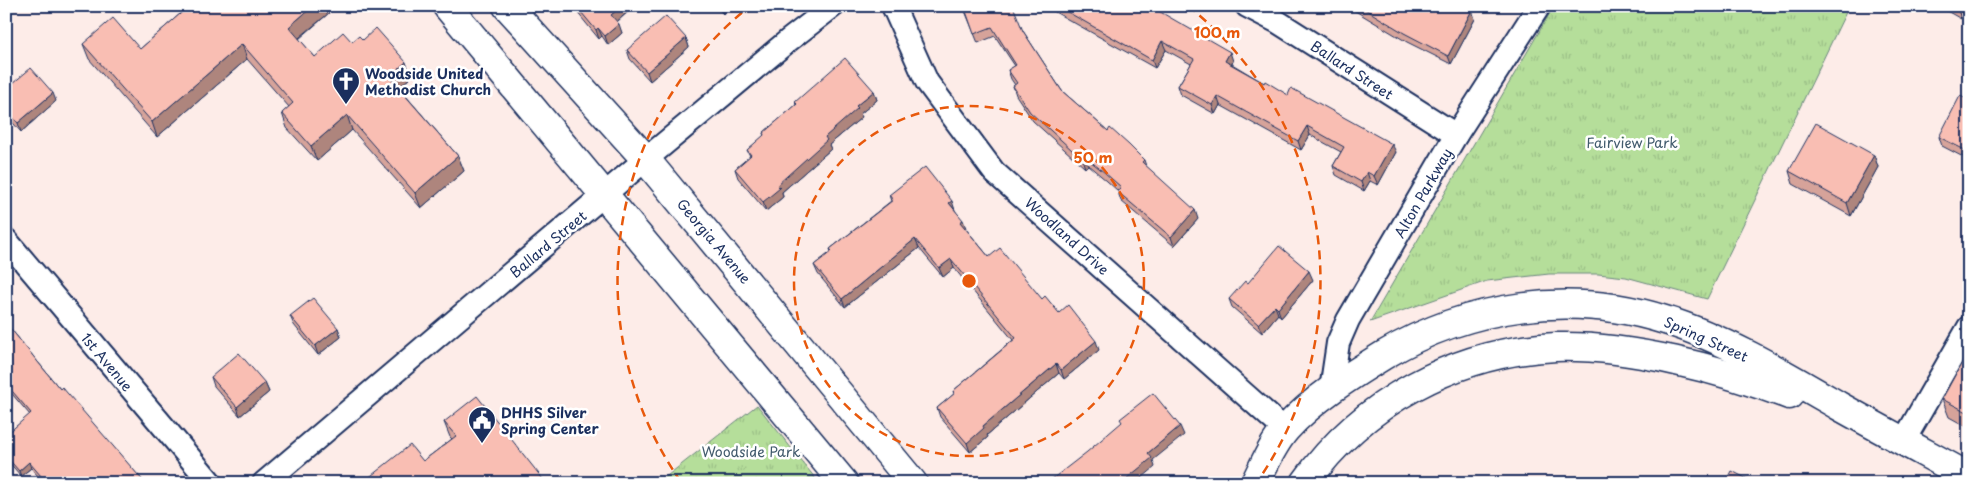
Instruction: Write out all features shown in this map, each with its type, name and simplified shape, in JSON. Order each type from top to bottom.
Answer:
[{"type":"main road","points":[[447,6],[606,194],[844,483]]},
{"type":"main road","name":"Georgia Avenue","points":[[507,6],[646,159],[913,483]]},
{"type":"main road","name":"Spring Street","points":[[1255,483],[1269,454],[1285,430],[1331,390],[1396,348],[1430,330],[1465,318],[1532,306],[1596,306],[1665,320],[1699,332],[1792,379],[1969,477]]},
{"type":"main road","name":"Spring Street","points":[[1305,483],[1318,464],[1349,431],[1393,399],[1422,383],[1481,358],[1556,347],[1610,350],[1662,358],[1747,379],[1824,408],[1873,432],[1903,442]]},
{"type":"street","name":"Ballard Street","points":[[264,483],[646,159],[789,40],[833,6]]},
{"type":"street","name":"Woodland Drive","points":[[893,6],[927,82],[994,172],[1285,430]]},
{"type":"street","name":"Ballard Street","points":[[1247,6],[1278,22],[1456,135]]},
{"type":"street","name":"Alton Parkway","points":[[1331,390],[1338,343],[1348,320],[1456,135],[1539,6]]},
{"type":"street","name":"1st Avenue","points":[[6,240],[210,483]]},
{"type":"street","points":[[1903,442],[1969,327]]},
{"type":"green space","name":"Fairview Park","points":[[1554,6],[1849,6],[1707,299],[1626,277],[1598,274],[1549,274],[1487,281],[1370,322]]},
{"type":"green space","name":"Woodside Park","points":[[757,405],[819,483],[658,483]]},
{"type":"building","name":"Woodside United Methodist Church","points":[[189,6],[313,6],[289,27],[315,57],[343,32],[352,42],[359,36],[363,40],[376,28],[406,62],[389,77],[458,156],[415,193],[347,115],[311,146],[282,113],[293,103],[242,44],[152,122],[83,44],[113,18],[140,49]]},
{"type":"building","points":[[576,6],[621,6],[611,15],[619,24],[605,36],[598,28],[596,30]]},
{"type":"building","points":[[964,6],[1013,6],[1023,31],[1062,91],[1108,131],[1110,128],[1129,145],[1144,160],[1142,162],[1195,210],[1171,237],[1118,192],[1121,187],[1084,156],[1082,159],[1030,112],[1013,86],[1017,83],[1008,70],[1016,65],[992,27],[974,34]]},
{"type":"building","points":[[1057,6],[1136,6],[1140,9],[1142,6],[1150,6],[1230,52],[1225,61],[1288,95],[1291,88],[1392,144],[1374,176],[1367,172],[1361,182],[1333,166],[1344,147],[1307,126],[1298,141],[1217,96],[1212,105],[1178,86],[1194,59],[1162,41],[1152,60]]},
{"type":"building","points":[[1360,6],[1464,6],[1472,10],[1448,56],[1404,33]]},
{"type":"building","points":[[1951,6],[1960,6],[1958,10]]},
{"type":"building","points":[[666,16],[686,38],[647,72],[627,50]]},
{"type":"building","points":[[845,58],[874,91],[825,137],[827,140],[777,185],[780,188],[763,202],[735,169],[751,155],[747,150],[764,135],[763,133],[797,104],[795,102]]},
{"type":"building","points":[[31,68],[53,93],[18,123],[6,110],[6,89]]},
{"type":"building","points":[[1960,96],[1969,100],[1969,152],[1939,137]]},
{"type":"building","points":[[1816,123],[1874,155],[1847,203],[1789,171]]},
{"type":"building","points":[[925,167],[952,201],[949,203],[963,220],[960,222],[989,257],[1000,248],[1042,299],[1045,296],[1059,313],[1068,305],[1096,341],[1061,370],[1056,364],[983,426],[984,428],[967,443],[937,408],[955,393],[953,391],[1016,338],[951,259],[939,268],[915,239],[842,299],[814,265],[832,251],[830,249],[893,200],[889,195]]},
{"type":"building","points":[[1279,246],[1309,271],[1278,309],[1275,306],[1258,324],[1229,299],[1245,281],[1248,283]]},
{"type":"building","points":[[313,298],[338,328],[315,346],[290,316]]},
{"type":"building","points":[[6,323],[60,389],[62,387],[145,483],[47,483],[29,462],[19,471],[6,456],[6,435],[31,413],[6,384]]},
{"type":"building","points":[[1969,350],[1969,413],[1942,399]]},
{"type":"building","points":[[239,353],[265,383],[237,407],[211,377]]},
{"type":"building","points":[[1153,393],[1180,426],[1148,453],[1152,458],[1121,483],[1047,483],[1087,452],[1122,422],[1120,419]]},
{"type":"building","name":"DHHS Silver Spring Center","points":[[477,396],[546,483],[362,483],[410,445],[423,461],[456,436],[444,422]]},
{"type":"building","points":[[1732,471],[1755,483],[1726,483]]},
{"type":"place","name":"Woodside United Methodist Church","points":[[346,105]]},
{"type":"place","name":"DHHS Silver Spring Center","points":[[482,444]]}]
